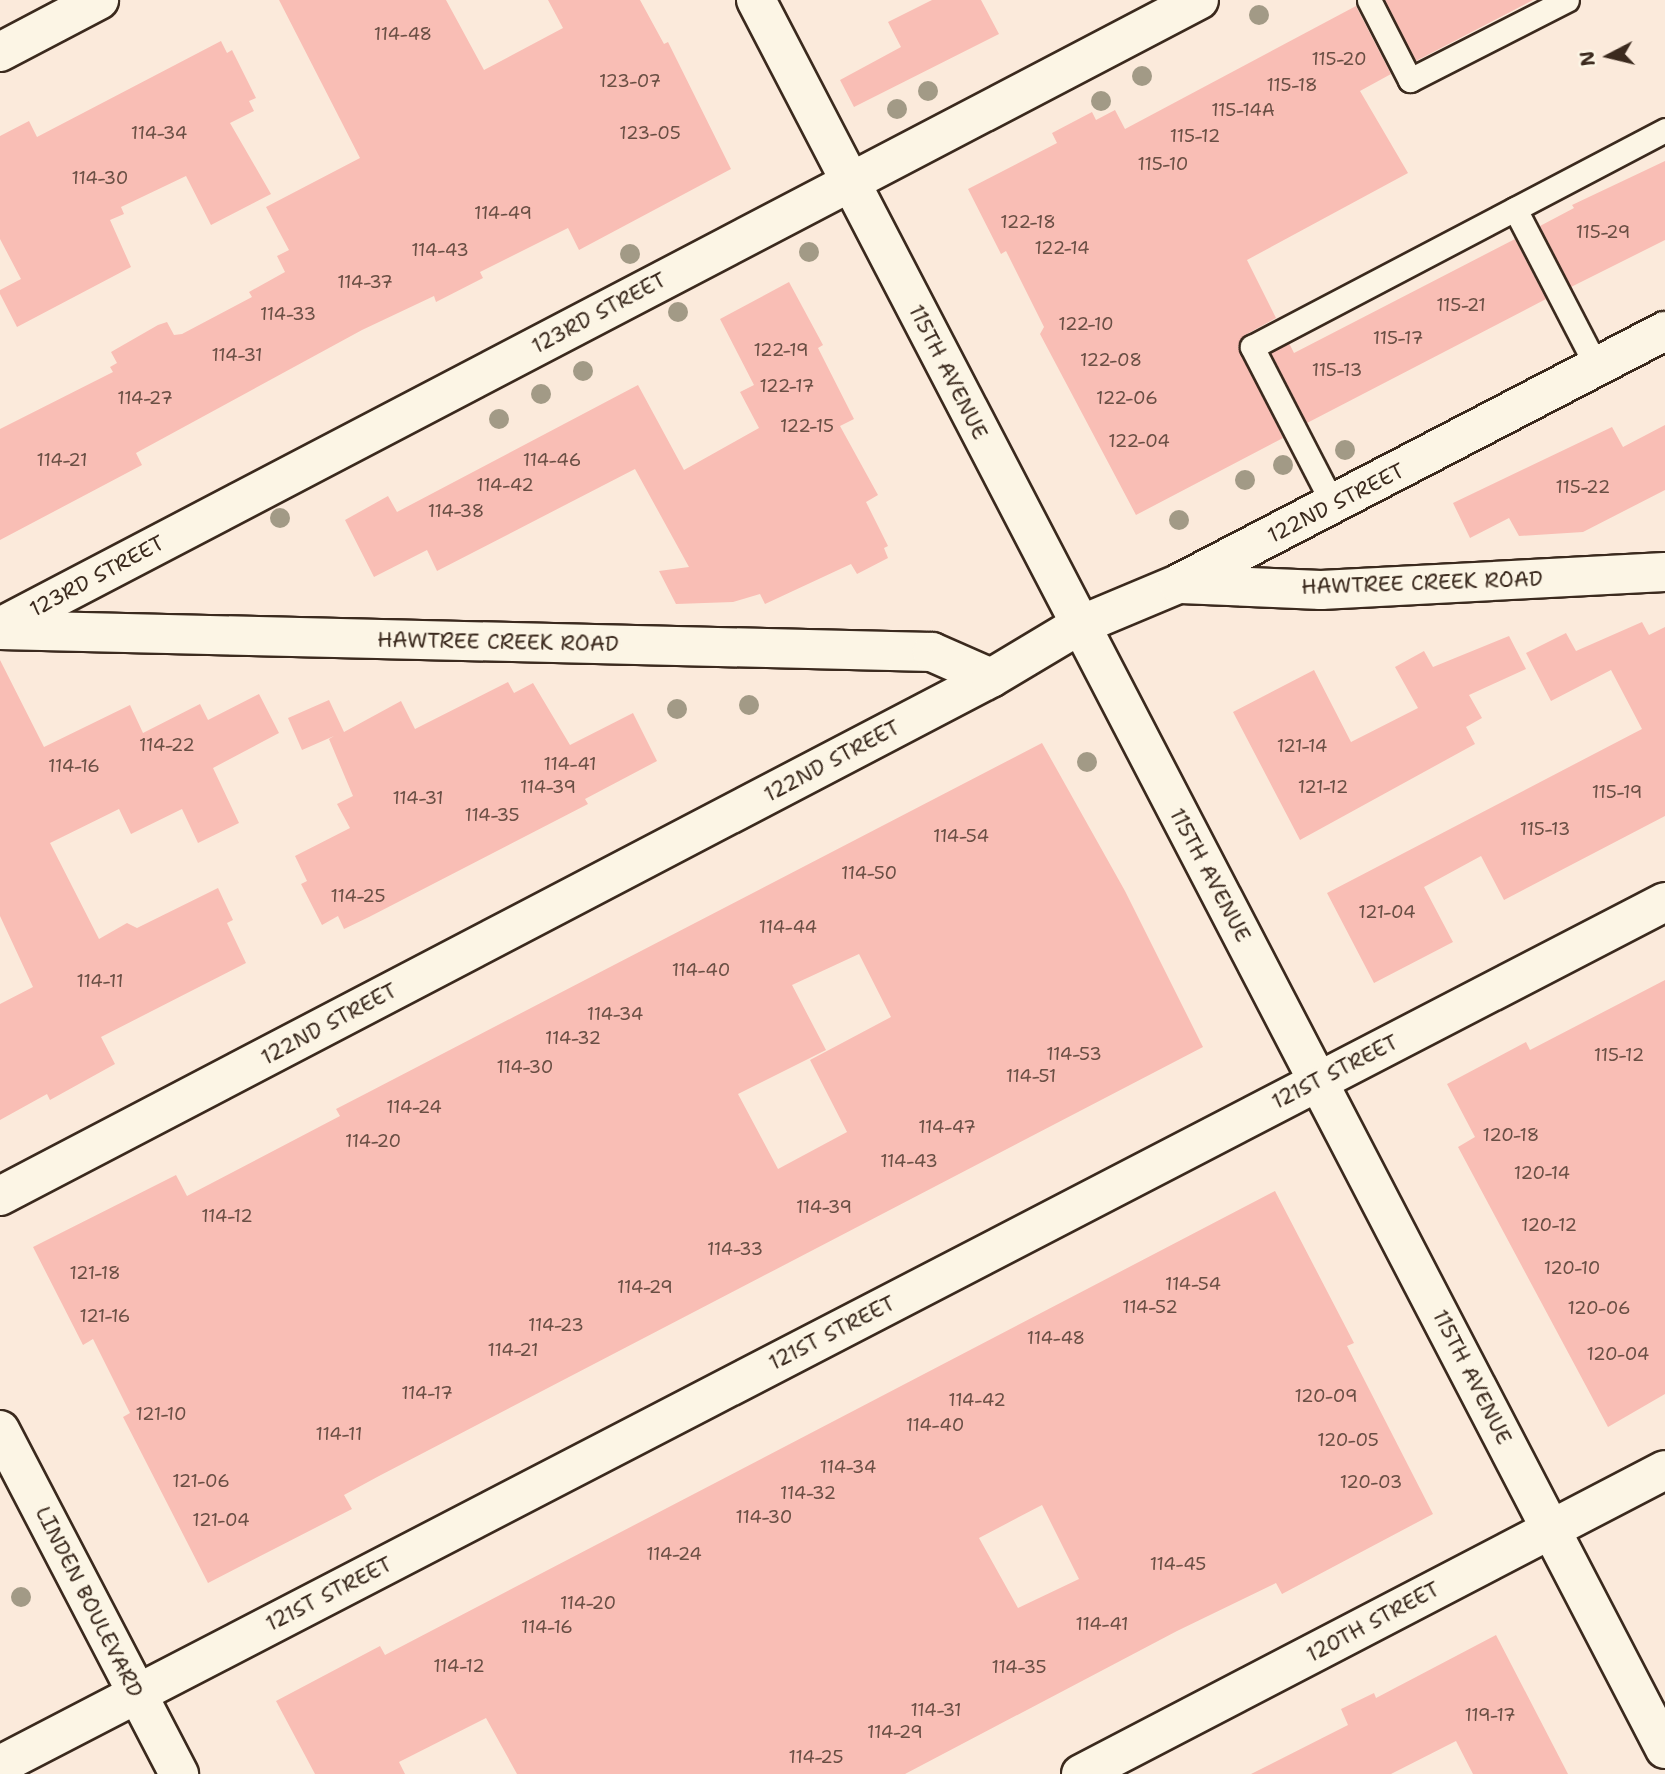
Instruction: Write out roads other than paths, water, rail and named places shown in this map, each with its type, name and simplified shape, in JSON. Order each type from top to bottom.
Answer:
[{"type":"street","points":[[0,52],[99,0]]},
{"type":"street","name":"115TH AVENUE","points":[[755,0],[1665,1749]]},
{"type":"street","name":"123RD STREET","points":[[0,629],[1199,0]]},
{"type":"street","name":"122ND STREET","points":[[0,1196],[991,678],[1079,626],[1178,584],[1665,331]]},
{"type":"street","name":"HAWTREE CREEK ROAD","points":[[1178,584],[1321,590],[1665,572]]},
{"type":"street","name":"HAWTREE CREEK ROAD","points":[[0,629],[932,652],[991,678]]},
{"type":"street","name":"121ST STREET","points":[[0,1765],[1665,902]]},
{"type":"street","name":"LINDEN BOULEVARD","points":[[0,1430],[179,1774]]},
{"type":"street","name":"120TH STREET","points":[[1081,1774],[1665,1470]]},
{"type":"lane","points":[[1369,0],[1410,80],[1567,0]]},
{"type":"lane","points":[[1333,504],[1252,347],[1665,131]]},
{"type":"lane","points":[[1515,209],[1597,367]]}]
